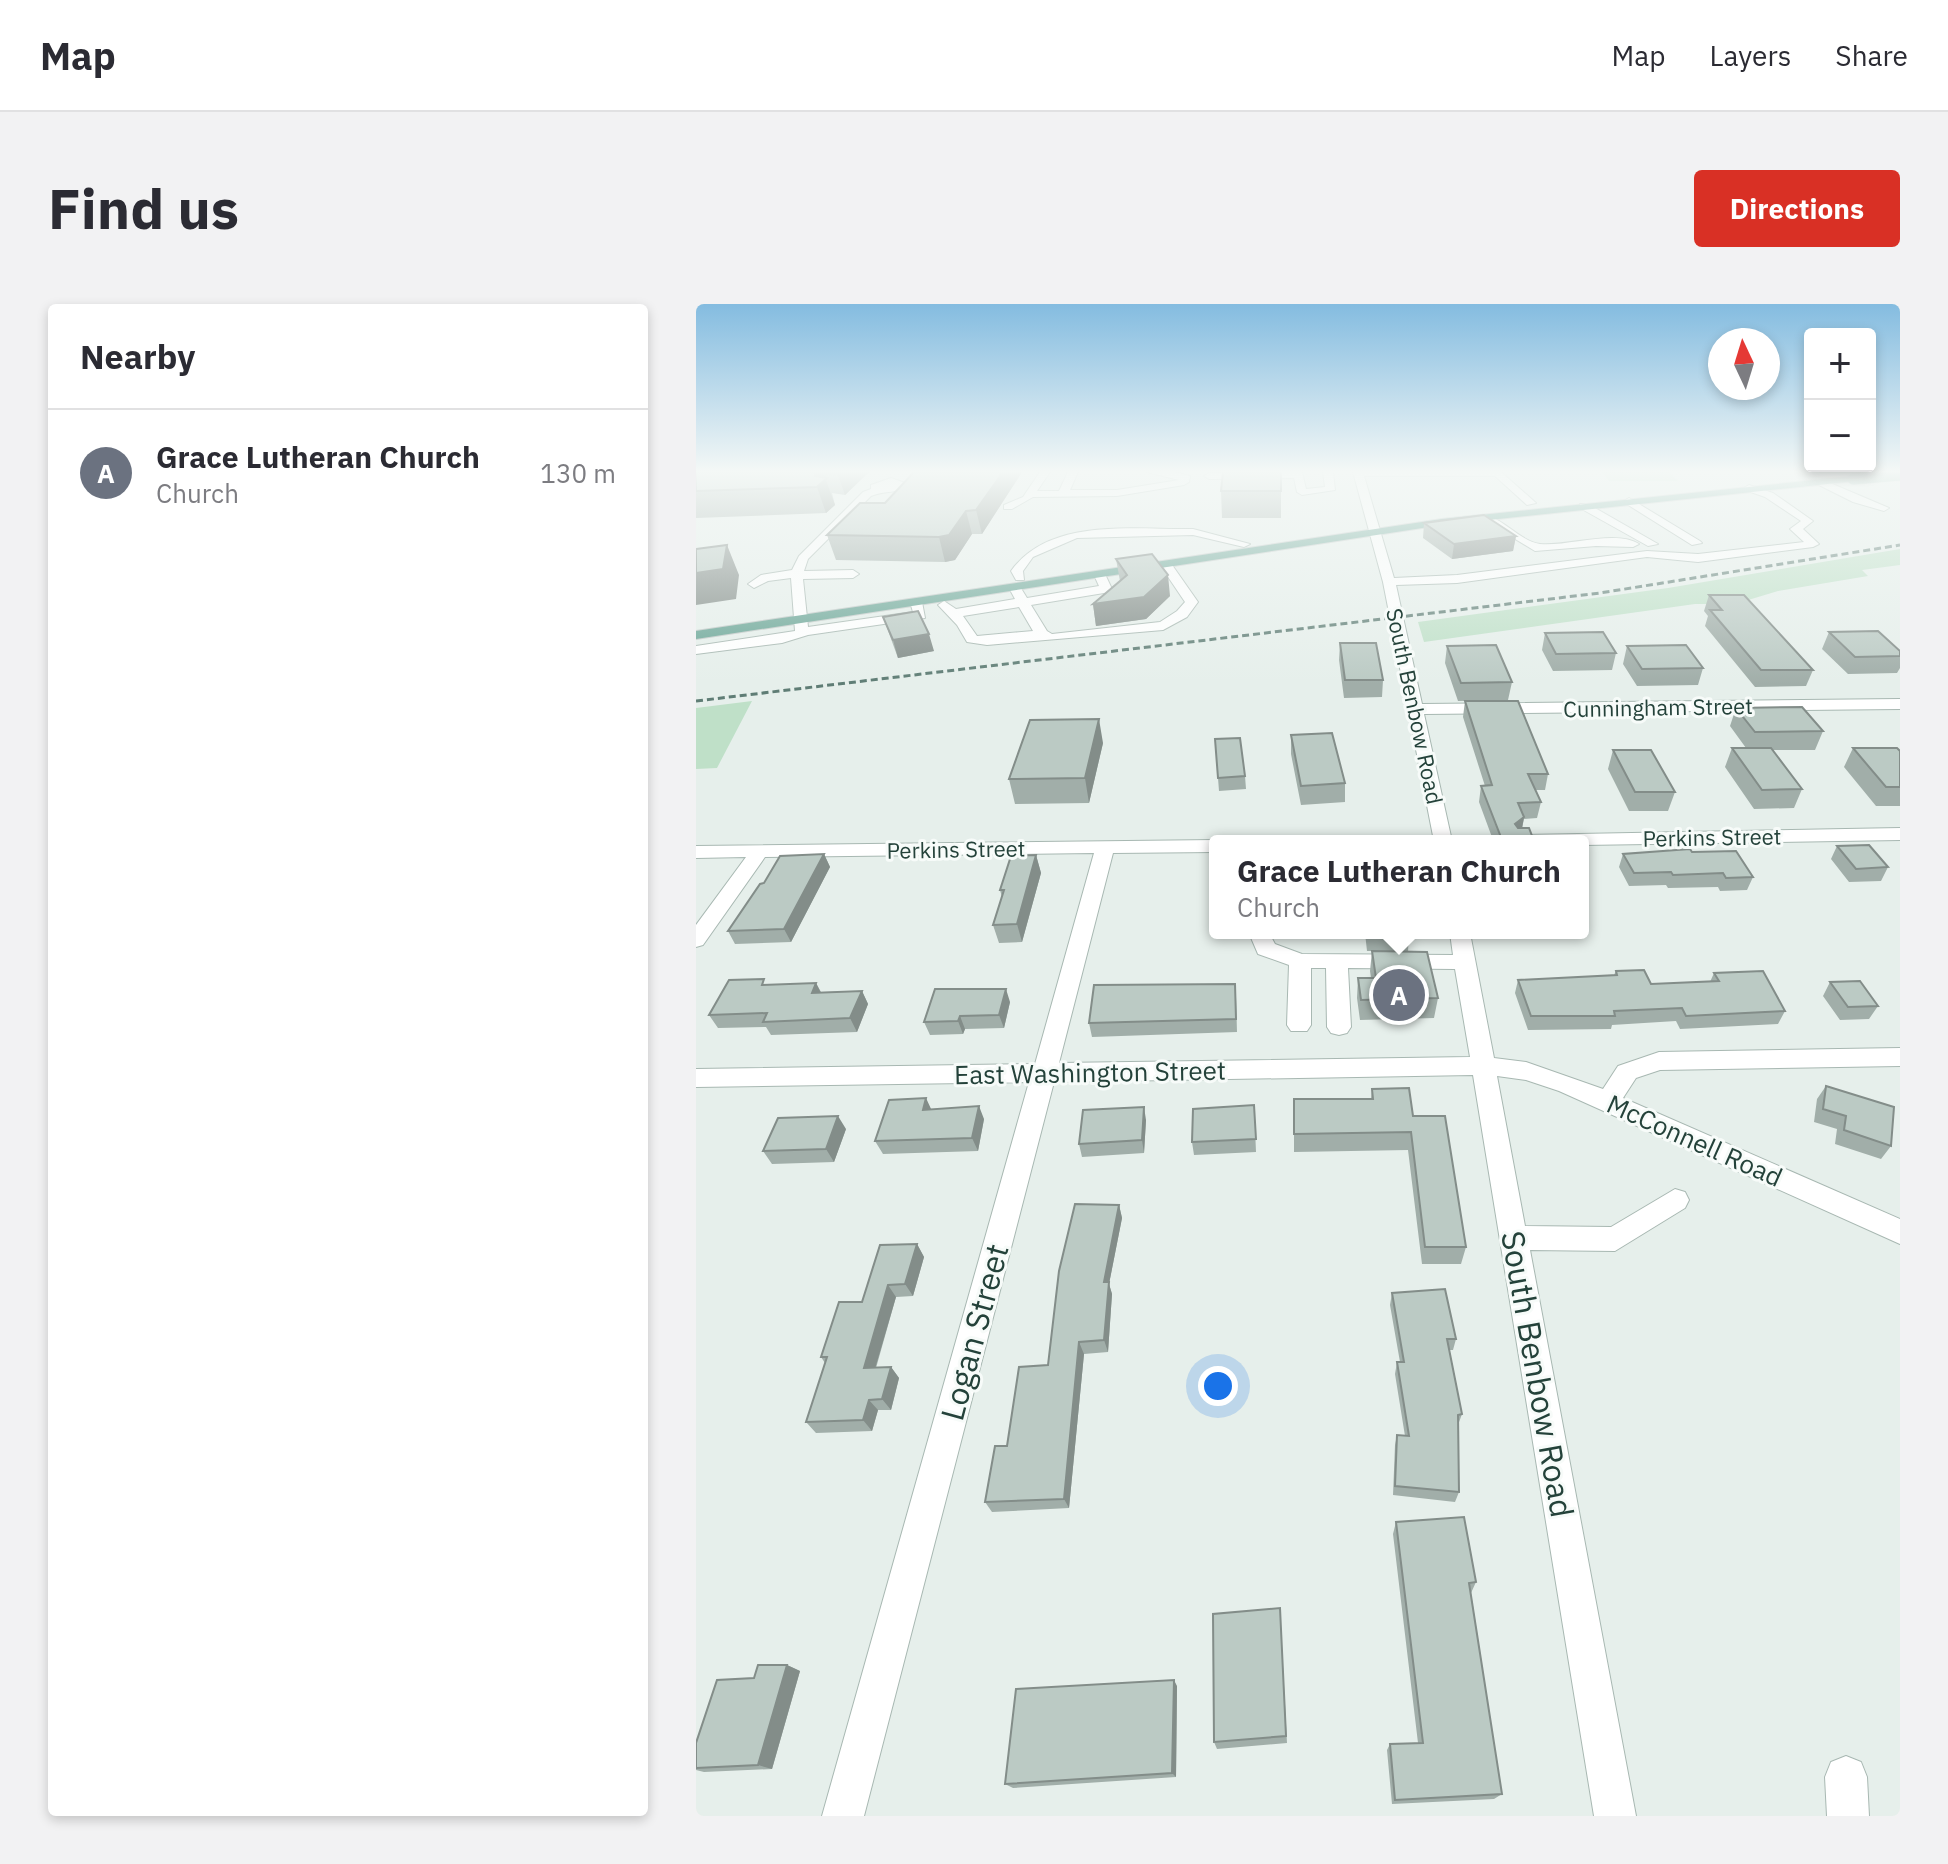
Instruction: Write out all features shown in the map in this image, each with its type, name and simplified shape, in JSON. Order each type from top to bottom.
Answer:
[{"type":"main road","points":[[916,602],[1112,563],[1256,543]]},
{"type":"main road","points":[[696,635],[1018,584],[1166,565],[1293,543]]},
{"type":"main road","points":[[696,626],[802,620]]},
{"type":"street","points":[[802,620],[798,574],[803,558],[818,543]]},
{"type":"street","points":[[1155,543],[1095,546],[1060,543],[1029,555],[1017,571],[1023,602],[1042,634],[1050,638],[1163,626],[1182,614],[1192,602],[1166,565]]},
{"type":"street","points":[[1239,543],[1244,544]]},
{"type":"street","name":"South Benbow Road","points":[[1379,543],[1442,835]]},
{"type":"street","points":[[1526,543],[1535,548],[1596,543],[1674,546],[1699,543]]},
{"type":"street","points":[[1650,543],[1672,553],[1698,558],[1811,543]]},
{"type":"street","points":[[1389,582],[1447,581],[1672,553]]},
{"type":"street","points":[[1520,557],[1537,568]]},
{"type":"street","points":[[1447,581],[1436,570],[1451,566]]},
{"type":"street","points":[[754,584],[765,578],[798,574],[853,574]]},
{"type":"street","points":[[1100,575],[1106,589],[1114,597],[1110,604]]},
{"type":"street","points":[[954,613],[1106,589]]},
{"type":"street","points":[[942,598],[944,605],[954,613],[972,639],[987,641],[1042,634]]},
{"type":"street","points":[[696,650],[782,639],[802,620],[920,615],[916,602]]},
{"type":"street","points":[[1032,617],[1047,614]]},
{"type":"street","name":"Cunningham Street","points":[[1416,709],[1900,704]]},
{"type":"street","name":"Perkins Street","points":[[1589,840],[1900,834]]},
{"type":"street","name":"Perkins Street","points":[[696,852],[1209,846]]},
{"type":"street","name":"Logan Street","points":[[843,1816],[1105,848]]},
{"type":"street","points":[[696,940],[760,851]]},
{"type":"street","points":[[1262,939],[1266,949],[1300,961],[1465,962]]},
{"type":"street","name":"South Benbow Road","points":[[1461,939],[1615,1816]]},
{"type":"street","points":[[1299,1025],[1300,961]]},
{"type":"street","points":[[1337,961],[1339,1027]]},
{"type":"street","points":[[1608,1101],[1627,1072],[1659,1061],[1900,1057]]},
{"type":"street","name":"East Washington Street","points":[[696,1078],[1485,1066]]},
{"type":"street","name":"McConnell Road","points":[[1485,1066],[1526,1071],[1608,1101],[1900,1232]]},
{"type":"street","points":[[1515,1238],[1615,1239],[1675,1200]]},
{"type":"green space","points":[[1900,549],[1900,565],[1862,570],[1868,576],[1778,591],[1735,604],[1695,604],[1424,642],[1418,622],[1668,588]]},
{"type":"green space","points":[[752,701],[717,768],[696,769],[696,708]]},
{"type":"building","points":[[727,545],[723,569],[696,573],[696,549]]},
{"type":"building","points":[[1152,554],[1168,575],[1144,597],[1093,604],[1127,575],[1116,559]]},
{"type":"building","points":[[1709,595],[1744,595],[1813,670],[1761,670],[1710,610],[1722,610]]},
{"type":"building","points":[[918,611],[929,634],[893,640],[883,617]]},
{"type":"building","points":[[1878,631],[1900,651],[1900,656],[1855,657],[1829,632]]},
{"type":"building","points":[[1603,632],[1616,653],[1556,654],[1545,633]]},
{"type":"building","points":[[1340,643],[1376,643],[1383,680],[1345,680]]},
{"type":"building","points":[[1496,645],[1512,682],[1461,683],[1447,646]]},
{"type":"building","points":[[1686,645],[1703,668],[1642,669],[1627,646]]},
{"type":"building","points":[[1465,701],[1518,701],[1548,774],[1528,774],[1541,802],[1518,803],[1524,817],[1515,824],[1518,828],[1529,828],[1532,835],[1500,835],[1481,786],[1492,785]]},
{"type":"building","points":[[1802,707],[1823,731],[1755,732],[1736,708]]},
{"type":"building","points":[[1099,719],[1085,778],[1009,779],[1030,720]]},
{"type":"building","points":[[1332,733],[1345,783],[1301,786],[1291,735]]},
{"type":"building","points":[[1240,738],[1245,776],[1218,778],[1215,739]]},
{"type":"building","points":[[1732,748],[1771,748],[1802,789],[1762,790]]},
{"type":"building","points":[[1853,748],[1897,748],[1900,751],[1900,787],[1886,787]]},
{"type":"building","points":[[1613,750],[1651,750],[1675,792],[1635,792]]},
{"type":"building","points":[[1869,845],[1888,867],[1856,869],[1837,846]]},
{"type":"building","points":[[1690,849],[1692,852],[1736,851],[1753,877],[1726,878],[1723,873],[1634,873],[1623,854]]},
{"type":"building","points":[[824,854],[784,929],[728,931],[780,856]]},
{"type":"building","points":[[1036,855],[1017,924],[993,925],[1011,856]]},
{"type":"building","points":[[1372,951],[1427,952],[1438,998],[1361,1000],[1358,978],[1376,978]]},
{"type":"building","points":[[1644,970],[1651,984],[1719,981],[1714,973],[1763,971],[1785,1011],[1686,1016],[1682,1008],[1614,1011],[1615,1016],[1531,1016],[1518,980],[1617,975],[1616,971]]},
{"type":"building","points":[[764,979],[762,985],[816,983],[812,993],[862,991],[850,1018],[763,1022],[767,1013],[709,1015],[729,980]]},
{"type":"building","points":[[1860,981],[1878,1006],[1848,1007],[1830,982]]},
{"type":"building","points":[[1235,984],[1236,1019],[1089,1023],[1094,985]]},
{"type":"building","points":[[935,989],[1006,989],[999,1015],[960,1016],[958,1021],[924,1022]]},
{"type":"building","points":[[1826,1086],[1894,1107],[1891,1146],[1844,1130],[1846,1116],[1823,1109]]},
{"type":"building","points":[[1409,1088],[1413,1116],[1445,1116],[1466,1247],[1425,1247],[1411,1132],[1294,1134],[1294,1099],[1373,1099],[1372,1089]]},
{"type":"building","points":[[926,1098],[923,1110],[979,1106],[972,1138],[875,1141],[889,1100]]},
{"type":"building","points":[[1254,1105],[1256,1139],[1192,1142],[1193,1109]]},
{"type":"building","points":[[1144,1107],[1142,1140],[1079,1144],[1083,1110]]},
{"type":"building","points":[[838,1116],[826,1149],[763,1151],[778,1118]]},
{"type":"building","points":[[1075,1204],[1119,1205],[1104,1282],[1109,1282],[1104,1340],[1079,1342],[1064,1499],[985,1502],[995,1446],[1007,1446],[1019,1367],[1048,1365],[1059,1271]]},
{"type":"building","points":[[917,1244],[905,1284],[888,1285],[864,1368],[891,1367],[882,1399],[869,1400],[863,1420],[806,1422],[827,1357],[821,1357],[839,1302],[862,1302],[880,1245]]},
{"type":"building","points":[[1445,1289],[1456,1339],[1447,1339],[1462,1414],[1458,1415],[1459,1492],[1395,1486],[1397,1435],[1409,1436],[1397,1362],[1404,1362],[1392,1293]]},
{"type":"building","points":[[1464,1517],[1476,1582],[1469,1583],[1502,1794],[1395,1800],[1390,1744],[1423,1743],[1396,1522]]},
{"type":"building","points":[[1280,1608],[1286,1736],[1214,1742],[1213,1614]]},
{"type":"building","points":[[758,1665],[787,1665],[758,1765],[696,1768],[696,1743],[717,1680],[754,1678]]},
{"type":"building","points":[[1174,1680],[1172,1773],[1005,1784],[1016,1689]]},
{"type":"railway","points":[[696,701],[1600,593],[1900,545]]},
{"type":"place","name":"Grace Lutheran Church","points":[[1399,995]]}]
